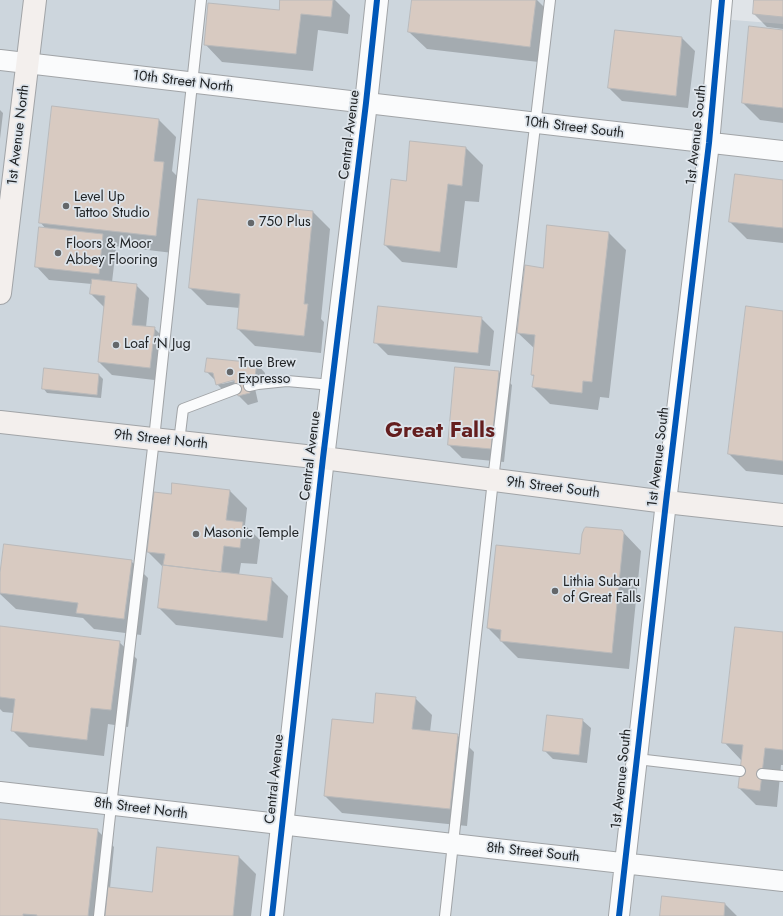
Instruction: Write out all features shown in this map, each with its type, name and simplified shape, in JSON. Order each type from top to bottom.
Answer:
[{"type":"main road","name":"1st Avenue North","points":[[0,293],[35,0]]},
{"type":"main road","name":"9th Street North","points":[[0,422],[323,458]]},
{"type":"main road","name":"9th Street South","points":[[323,458],[666,502],[783,514]]},
{"type":"street","name":"Central Avenue","points":[[272,916],[323,458],[377,0]]},
{"type":"street","name":"1st Avenue South","points":[[619,916],[709,143],[722,0]]},
{"type":"street","name":"10th Street North","points":[[0,60],[366,103]]},
{"type":"street","name":"10th Street South","points":[[366,103],[783,151]]},
{"type":"street","name":"8th Street North","points":[[0,792],[282,825]]},
{"type":"street","name":"8th Street South","points":[[282,825],[783,881]]},
{"type":"lane","points":[[99,916],[154,439],[201,0]]},
{"type":"lane","points":[[445,916],[550,0]]},
{"type":"lane","points":[[249,386],[287,381],[332,386]]},
{"type":"lane","points":[[179,442],[183,409],[236,389]]},
{"type":"lane","points":[[637,759],[740,771]]},
{"type":"lane","points":[[762,774],[783,776]]},
{"type":"shaded area","points":[[0,0],[722,0],[721,19],[783,24],[783,916],[0,916]]},
{"type":"building","points":[[280,0],[333,0],[331,17],[301,14],[296,54],[204,45],[208,3],[279,10]]},
{"type":"building","points":[[412,0],[536,0],[530,47],[408,32]]},
{"type":"building","points":[[754,0],[783,0],[783,17],[753,14]]},
{"type":"building","points":[[749,26],[783,30],[783,108],[742,103]]},
{"type":"building","points":[[615,30],[682,37],[676,96],[608,88]]},
{"type":"building","points":[[52,106],[159,119],[154,161],[164,162],[156,236],[39,223]]},
{"type":"building","points":[[410,141],[466,147],[462,186],[448,184],[440,252],[384,245],[391,179],[406,181]]},
{"type":"building","points":[[735,174],[783,180],[783,228],[729,222]]},
{"type":"building","points":[[198,199],[313,211],[304,304],[308,304],[304,336],[237,329],[240,294],[189,288]]},
{"type":"building","points":[[547,225],[609,232],[592,382],[583,381],[582,393],[532,387],[534,375],[531,375],[535,335],[517,333],[525,265],[543,268]]},
{"type":"building","points":[[39,227],[103,234],[99,274],[35,267]]},
{"type":"building","points":[[92,279],[137,284],[132,325],[155,327],[150,368],[98,362],[105,296],[90,294]]},
{"type":"building","points":[[378,306],[482,317],[478,353],[374,343]]},
{"type":"building","points":[[746,306],[783,311],[783,461],[728,454]]},
{"type":"building","points":[[207,358],[257,363],[255,376],[246,375],[250,393],[238,396],[234,380],[216,385],[213,373],[205,372]]},
{"type":"building","points":[[455,367],[499,371],[491,449],[448,445]]},
{"type":"building","points":[[44,368],[99,374],[97,395],[42,389]]},
{"type":"building","name":"Masonic Temple","points":[[172,483],[230,490],[226,520],[243,522],[240,548],[224,546],[221,572],[163,565],[165,554],[147,552],[154,492],[171,494]]},
{"type":"building","name":"Lithia Subaru of Great Falls","points":[[586,527],[622,530],[624,533],[612,653],[500,641],[501,630],[487,628],[496,545],[580,554],[582,534]]},
{"type":"building","points":[[4,544],[132,560],[124,619],[76,613],[78,603],[0,593],[0,573]]},
{"type":"building","points":[[163,565],[272,578],[267,621],[158,608]]},
{"type":"building","points":[[0,626],[120,641],[111,710],[91,708],[87,740],[11,731],[15,699],[0,697]]},
{"type":"building","points":[[735,627],[783,632],[783,750],[765,748],[760,791],[738,788],[743,745],[722,743]]},
{"type":"building","points":[[376,693],[416,697],[412,729],[458,734],[450,809],[324,796],[332,719],[373,723]]},
{"type":"building","points":[[547,715],[583,719],[579,755],[543,751]]},
{"type":"building","points":[[0,819],[98,829],[88,916],[37,916],[23,914],[23,916],[0,916]]},
{"type":"building","points":[[157,847],[239,856],[233,916],[105,916],[108,887],[152,892]]},
{"type":"building","points":[[662,896],[725,903],[724,916],[660,916]]},
{"type":"cycle path","points":[[272,916],[323,458],[377,0]]},
{"type":"cycle path","points":[[619,916],[709,143],[722,0]]},
{"type":"place","name":"Level Up Tattoo Studio","points":[[66,206]]},
{"type":"place","name":"750 Plus","points":[[251,223]]},
{"type":"place","name":"Floors & Moor Abbey Flooring","points":[[58,253]]},
{"type":"place","name":"Loaf 'N Jug","points":[[116,345]]},
{"type":"place","name":"True Brew Expresso","points":[[230,372]]},
{"type":"place","name":"Masonic Temple","points":[[196,534]]},
{"type":"place","name":"Lithia Subaru of Great Falls","points":[[555,591]]},
{"type":"district","name":"Great Falls","points":[[440,432]]}]
